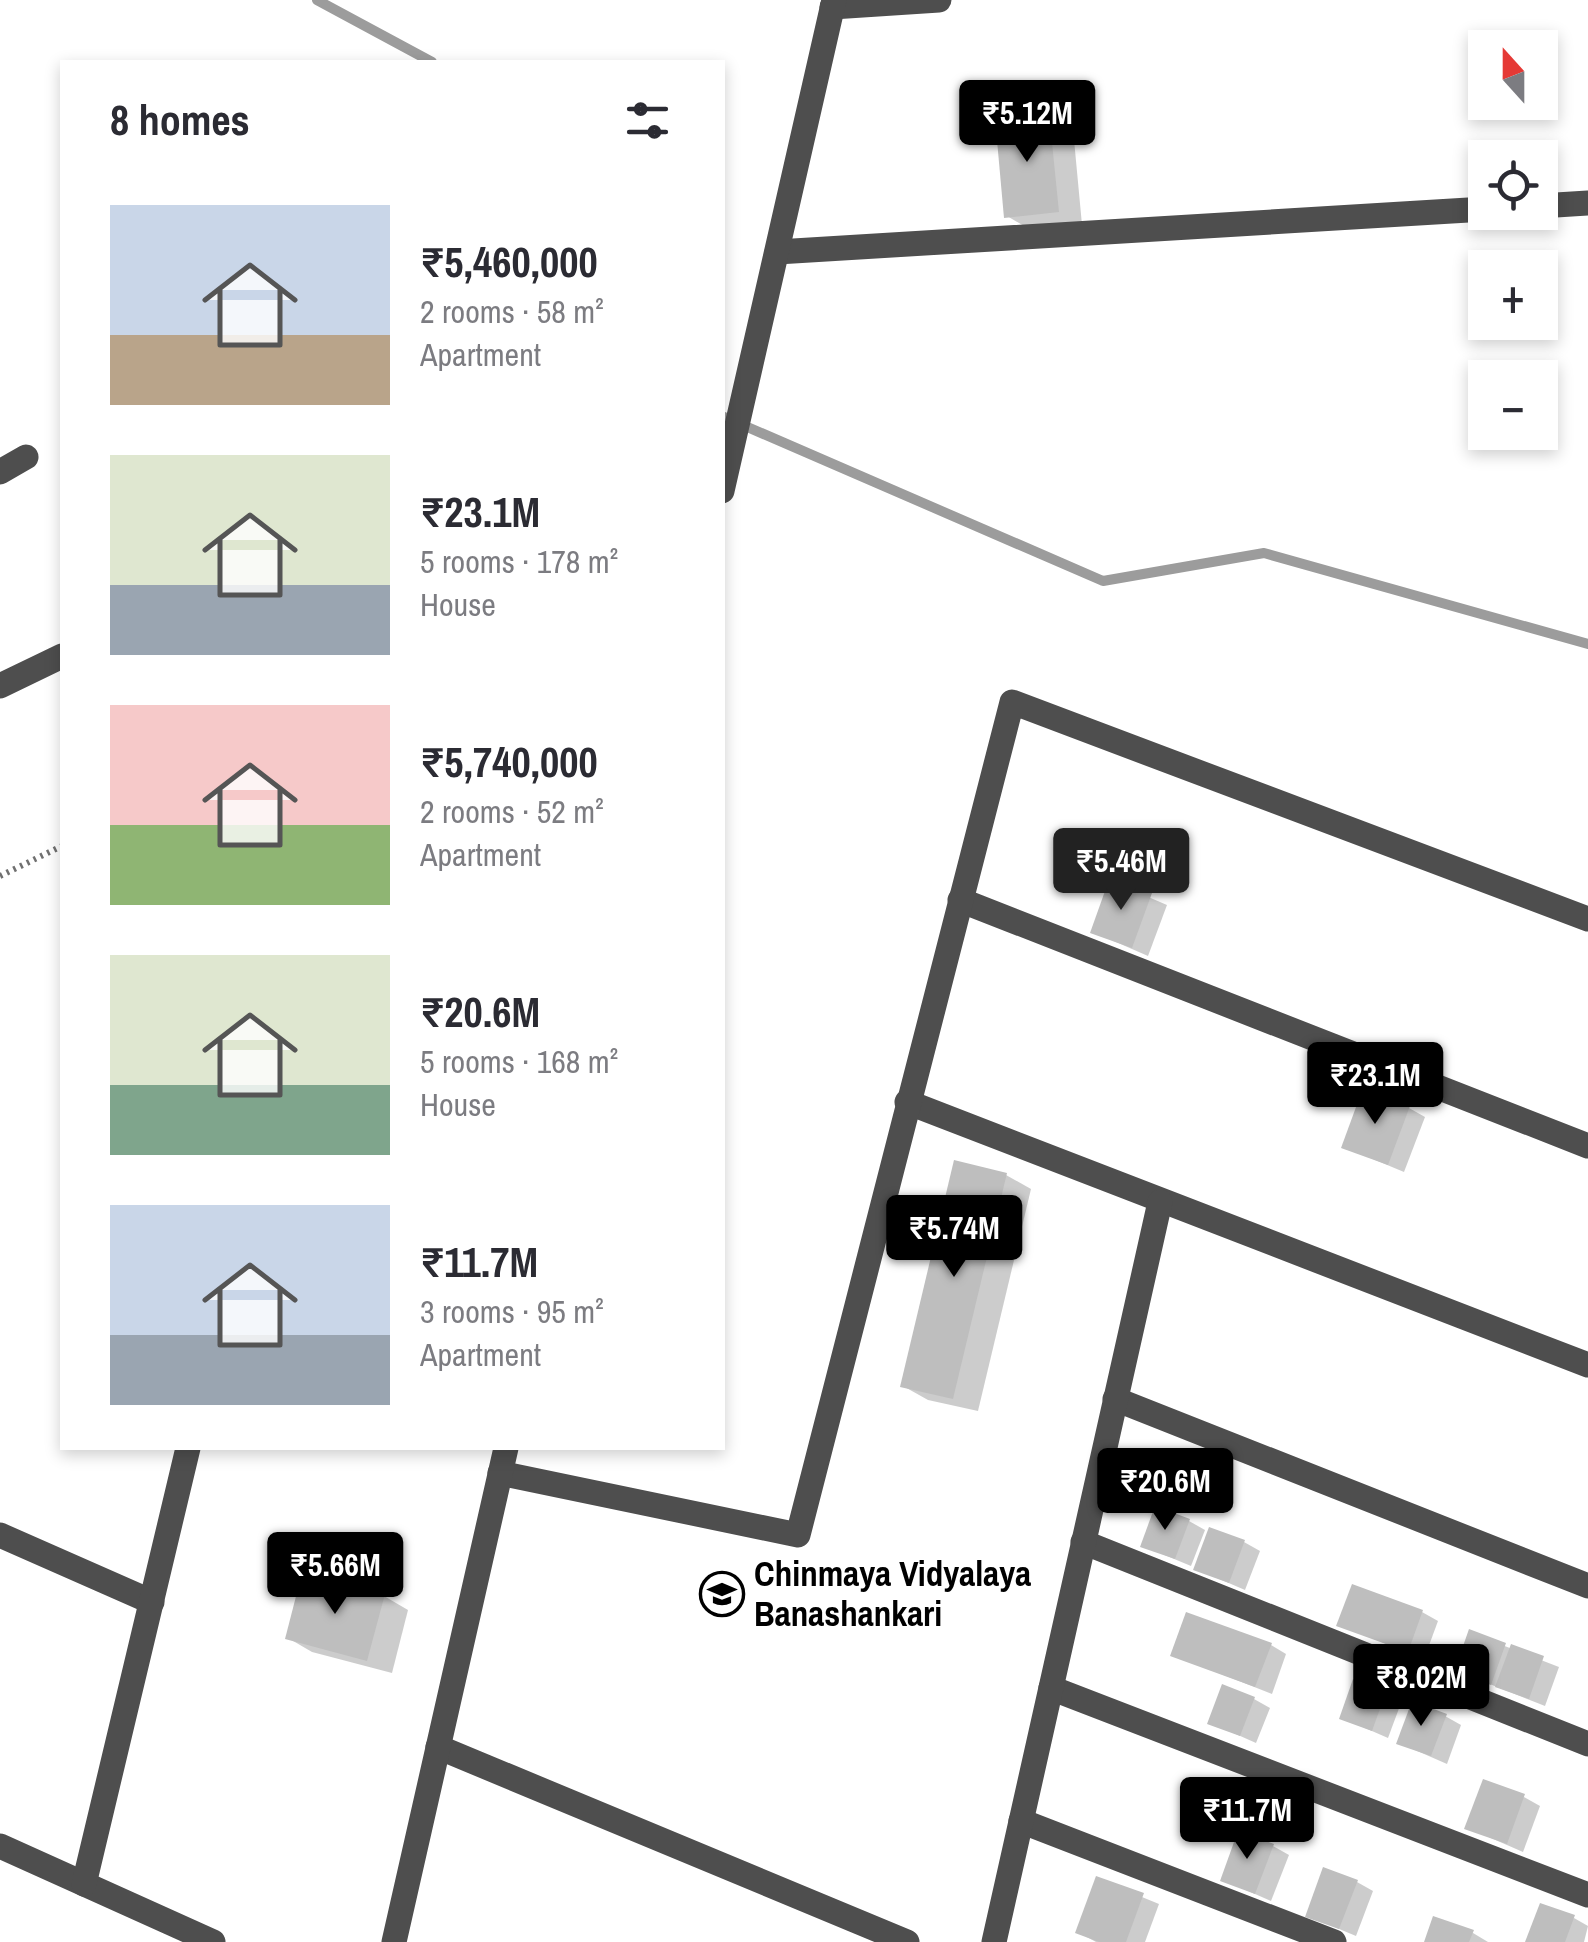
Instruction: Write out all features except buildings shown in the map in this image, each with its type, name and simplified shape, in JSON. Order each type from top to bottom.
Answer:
[{"type":"street","points":[[725,478],[833,4],[939,0]]},
{"type":"street","points":[[1558,205],[1588,203]]},
{"type":"street","points":[[777,252],[1468,210]]},
{"type":"street","points":[[0,472],[26,457]]},
{"type":"street","points":[[0,686],[60,657]]},
{"type":"street","points":[[394,1942],[503,1460],[798,1535],[1012,702],[1588,919]]},
{"type":"street","points":[[960,900],[1588,1146]]},
{"type":"street","points":[[907,1102],[1588,1365]]},
{"type":"street","points":[[994,1942],[1160,1202]]},
{"type":"street","points":[[1116,1399],[1588,1586]]},
{"type":"street","points":[[84,1884],[188,1450]]},
{"type":"street","points":[[0,1535],[152,1602]]},
{"type":"street","points":[[1083,1542],[1588,1744]]},
{"type":"street","points":[[1051,1688],[1588,1895]]},
{"type":"street","points":[[438,1747],[906,1942]]},
{"type":"street","points":[[1021,1821],[1334,1942]]},
{"type":"street","points":[[0,1846],[213,1942]]},
{"type":"path","points":[[0,876],[60,847]]},
{"type":"waterway","points":[[317,0],[428,60]]},
{"type":"waterway","points":[[725,417],[1103,581],[1264,553],[1588,644]]},
{"type":"place","name":"Chinmaya Vidyalaya Banashankari","points":[[722,1594]]}]
